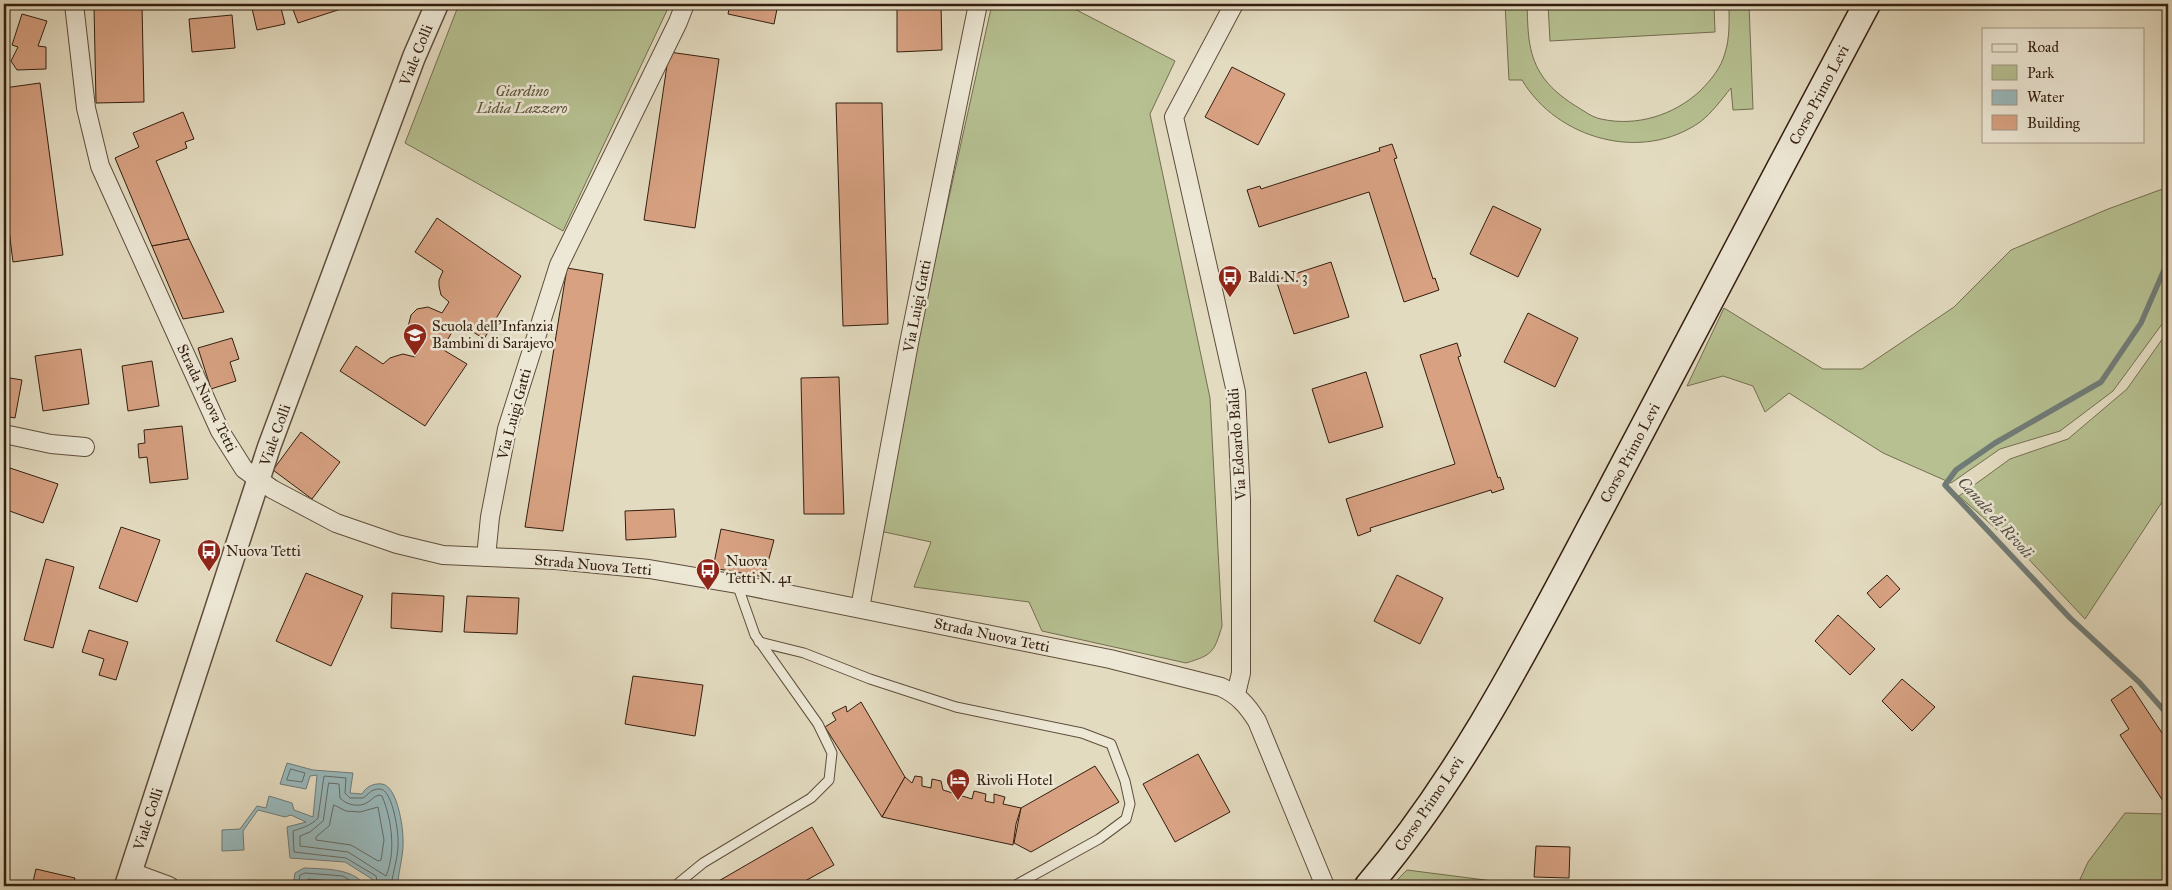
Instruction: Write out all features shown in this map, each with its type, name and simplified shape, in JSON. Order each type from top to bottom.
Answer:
[{"type":"main road","name":"Corso Primo Levi","points":[[1368,886],[1413,830],[1494,703],[1556,592],[1867,4]]},
{"type":"street","name":"Strada Nuova Tetti","points":[[74,4],[86,108],[100,166],[220,432],[244,470],[258,481],[336,523],[366,535],[443,555],[610,564],[737,584],[1158,670],[1204,682],[1236,694]]},
{"type":"street","name":"Viale Colli","points":[[169,886],[128,879],[258,481],[410,66],[437,4]]},
{"type":"street","name":"Via Luigi Gatti","points":[[486,557],[490,516],[507,429],[559,265],[674,31],[685,4]]},
{"type":"street","name":"Via Luigi Gatti","points":[[860,608],[911,334],[978,4]]},
{"type":"street","name":"Via Edoardo Baldi","points":[[1234,4],[1174,117],[1236,392],[1241,500],[1241,674],[1236,694]]},
{"type":"street","points":[[4,434],[51,444],[85,447]]},
{"type":"street","points":[[1236,694],[1248,707],[1265,738],[1325,886]]},
{"type":"lane","points":[[675,886],[703,863],[811,798],[828,780],[832,753],[829,746],[818,724],[754,635],[737,584]]},
{"type":"lane","points":[[759,642],[804,653],[870,679],[956,707],[1082,733],[1111,744],[1125,781],[1130,804],[1126,819],[1099,839],[1014,886]]},
{"type":"green space","name":"Giardino Lidia Lazzero","points":[[459,4],[670,4],[563,231],[405,143]]},
{"type":"green space","points":[[992,4],[1065,4],[1175,61],[1150,114],[1210,398],[1222,626],[1217,642],[1211,652],[1186,663],[1042,631],[1029,602],[914,587],[931,542],[875,530]]},
{"type":"green space","points":[[1505,4],[1527,4],[1529,40],[1536,66],[1544,79],[1560,95],[1594,117],[1615,121],[1628,121],[1641,120],[1667,113],[1679,107],[1700,91],[1715,74],[1727,47],[1729,4],[1749,4],[1753,109],[1733,110],[1731,88],[1700,122],[1677,134],[1653,141],[1627,142],[1602,138],[1578,130],[1556,117],[1537,100],[1522,80],[1509,80]]},
{"type":"green space","points":[[1548,4],[1714,4],[1715,32],[1550,41]]},
{"type":"green space","points":[[2168,187],[2168,316],[2113,391],[2060,431],[2000,449],[1951,483],[1883,453],[1789,393],[1765,412],[1753,386],[1723,376],[1687,386],[1724,308],[1823,369],[1862,369],[1954,307],[2011,250],[2108,209]]},
{"type":"green space","points":[[2168,331],[2168,493],[2085,619],[2021,551],[1959,496],[2010,459],[2068,439],[2127,389]]},
{"type":"green space","points":[[2125,813],[2168,814],[2168,886],[2077,886],[2088,862]]},
{"type":"green space","points":[[1407,870],[1493,881],[1496,886],[1391,886]]},
{"type":"water","points":[[287,763],[313,770],[353,773],[350,793],[362,794],[368,787],[376,784],[387,786],[392,792],[398,807],[403,833],[398,882],[395,886],[372,886],[372,879],[345,862],[290,858],[287,827],[306,822],[291,815],[285,817],[258,810],[243,831],[244,850],[222,851],[222,830],[240,829],[257,806],[266,808],[269,796],[292,803],[294,810],[313,817],[317,775],[310,776],[306,789],[280,784]]},
{"type":"water","points":[[304,868],[329,869],[346,873],[360,880],[365,886],[293,886],[295,873]]},
{"type":"building","points":[[251,4],[280,4],[285,24],[257,30]]},
{"type":"building","points":[[291,4],[353,4],[353,5],[298,23]]},
{"type":"building","points":[[730,4],[778,4],[774,24],[728,14]]},
{"type":"building","points":[[897,4],[941,4],[942,50],[897,52]]},
{"type":"building","points":[[142,5],[144,102],[96,103],[94,6]]},
{"type":"building","points":[[22,14],[47,21],[38,46],[46,47],[46,69],[17,70],[11,61],[18,47],[12,45]]},
{"type":"building","points":[[232,15],[235,48],[192,52],[189,19]]},
{"type":"building","points":[[669,52],[719,59],[695,228],[644,220]]},
{"type":"building","points":[[1232,67],[1285,94],[1258,145],[1205,117]]},
{"type":"building","points":[[40,83],[63,255],[13,262],[4,191],[4,88]]},
{"type":"building","points":[[836,103],[882,103],[888,324],[843,326]]},
{"type":"building","points":[[183,112],[194,139],[185,142],[187,148],[156,161],[189,239],[152,246],[115,158],[139,147],[133,133]]},
{"type":"building","points":[[1392,144],[1397,158],[1394,159],[1433,279],[1435,278],[1439,290],[1404,302],[1369,192],[1259,227],[1247,190],[1260,186],[1261,189],[1380,151],[1379,148]]},
{"type":"building","points":[[1493,206],[1541,229],[1518,277],[1470,254]]},
{"type":"building","points":[[437,218],[521,276],[484,339],[458,322],[442,349],[467,364],[425,426],[340,371],[356,346],[383,364],[390,358],[403,354],[415,357],[420,348],[409,335],[408,327],[411,315],[417,309],[428,307],[442,313],[449,302],[441,295],[439,286],[439,280],[443,271],[415,252]]},
{"type":"building","points":[[189,239],[224,312],[183,319],[152,246]]},
{"type":"building","points":[[4,246],[9,247],[4,264]]},
{"type":"building","points":[[1331,262],[1349,317],[1294,334],[1276,280]]},
{"type":"building","points":[[567,268],[603,274],[563,531],[525,527]]},
{"type":"building","points":[[1528,313],[1578,338],[1555,387],[1504,362]]},
{"type":"building","points":[[232,338],[239,359],[230,362],[236,381],[211,389],[198,348]]},
{"type":"building","points":[[1457,343],[1461,356],[1458,357],[1498,478],[1500,477],[1504,489],[1492,493],[1491,490],[1370,528],[1371,531],[1358,536],[1346,499],[1455,464],[1420,355]]},
{"type":"building","points":[[81,349],[89,404],[43,411],[35,356]]},
{"type":"building","points":[[152,361],[159,406],[128,411],[122,366]]},
{"type":"building","points":[[1366,372],[1383,427],[1329,443],[1312,389]]},
{"type":"building","points":[[4,377],[22,380],[15,418],[4,416]]},
{"type":"building","points":[[839,377],[844,514],[804,514],[801,378]]},
{"type":"building","points":[[182,426],[188,479],[150,483],[147,457],[139,458],[138,444],[145,443],[144,430]]},
{"type":"building","points":[[301,432],[340,462],[312,499],[273,470]]},
{"type":"building","points":[[10,468],[58,484],[43,523],[4,509],[4,486]]},
{"type":"building","points":[[674,509],[676,537],[626,540],[625,511]]},
{"type":"building","points":[[121,527],[160,540],[137,602],[99,588]]},
{"type":"building","points":[[721,529],[774,540],[764,577],[713,568]]},
{"type":"building","points":[[46,559],[74,567],[53,648],[24,640]]},
{"type":"building","points":[[306,573],[363,596],[331,666],[276,641]]},
{"type":"building","points":[[1397,575],[1443,598],[1420,644],[1374,621]]},
{"type":"building","points":[[1887,575],[1900,589],[1880,608],[1867,593]]},
{"type":"building","points":[[392,593],[444,596],[442,632],[391,628]]},
{"type":"building","points":[[467,596],[519,598],[517,634],[464,632]]},
{"type":"building","points":[[1838,615],[1875,649],[1850,675],[1815,641]]},
{"type":"building","points":[[89,630],[128,642],[116,680],[99,675],[104,659],[82,652]]},
{"type":"building","points":[[633,676],[703,685],[695,736],[625,724]]},
{"type":"building","points":[[1902,679],[1935,707],[1912,731],[1882,701]]},
{"type":"building","points":[[2131,686],[2168,742],[2168,797],[2163,801],[2120,735],[2129,729],[2111,700]]},
{"type":"building","points":[[861,702],[905,777],[882,817],[825,727],[836,720],[832,713],[846,706],[847,712]]},
{"type":"building","points":[[1198,754],[1230,812],[1175,842],[1143,784]]},
{"type":"building","points":[[1095,766],[1119,802],[1031,852],[1014,843],[1021,808]]},
{"type":"building","points":[[915,776],[922,777],[922,786],[931,788],[932,779],[941,781],[943,790],[972,799],[974,791],[986,794],[985,801],[994,803],[994,794],[1005,797],[1003,804],[1021,808],[1016,824],[1013,845],[882,817],[905,777],[912,783]]},
{"type":"building","points":[[812,827],[834,865],[796,886],[710,886]]},
{"type":"building","points":[[1536,846],[1570,847],[1569,878],[1534,877]]},
{"type":"building","points":[[36,869],[75,878],[73,886],[32,886]]},
{"type":"waterway","name":"Canale di Rivoli","points":[[2168,261],[2141,323],[2101,382],[1995,443],[1956,470],[1945,485],[2070,618],[2139,682],[2168,715]]},
{"type":"place","name":"Baldi N. 3","points":[[1230,298]]},
{"type":"place","name":"Scuola dell'Infanzia Bambini di Sarajevo","points":[[415,356]]},
{"type":"place","name":"Nuova Tetti","points":[[209,572]]},
{"type":"place","name":"Nuova Tetti N. 41","points":[[708,591]]},
{"type":"place","name":"Rivoli Hotel","points":[[958,801]]}]
